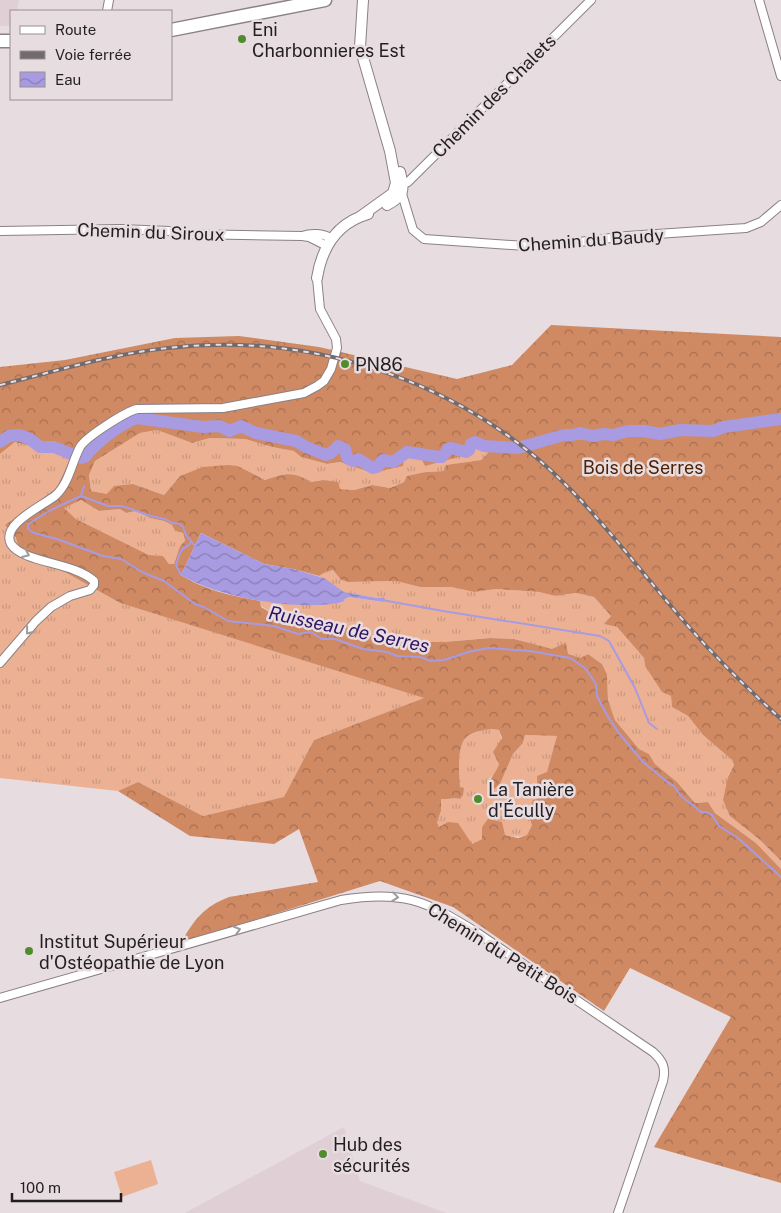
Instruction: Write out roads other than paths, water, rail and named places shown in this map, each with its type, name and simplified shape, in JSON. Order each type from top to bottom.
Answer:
[{"type":"main road","points":[[172,30],[326,0]]},
{"type":"street","points":[[0,663],[51,607],[70,596],[90,590],[94,585],[94,581],[84,574],[38,559],[15,549],[10,543],[8,536],[11,529],[21,518],[56,495],[61,489],[79,449],[85,441],[126,412],[137,408],[223,408],[304,392],[324,381],[331,370],[337,344],[320,309],[317,278],[328,242],[341,227],[361,216],[400,189],[395,178],[390,151],[360,47],[363,0]]},
{"type":"street","name":"Chemin des Chalets","points":[[400,189],[591,0]]},
{"type":"street","points":[[758,0],[781,76]]},
{"type":"street","name":"Chemin du Baudy","points":[[400,189],[413,230],[424,239],[509,246],[540,247],[628,236],[746,228],[761,222],[781,205]]},
{"type":"street","name":"Chemin du Siroux","points":[[0,231],[121,229],[169,231],[186,234],[302,236],[328,242]]},
{"type":"street","name":"Chemin du Petit Bois","points":[[0,998],[341,900],[382,896],[412,900],[430,905],[448,914],[654,1052],[662,1060],[665,1070],[663,1081],[618,1213]]},
{"type":"water","points":[[201,533],[264,564],[293,569],[324,578],[344,592],[377,598],[384,597],[385,600],[383,602],[349,597],[343,602],[325,605],[283,604],[260,601],[216,590],[181,575]]},
{"type":"waterway","points":[[0,442],[9,436],[19,435],[30,439],[40,447],[54,447],[81,458],[85,457],[108,434],[137,418],[203,427],[219,426],[230,431],[241,426],[256,433],[296,441],[326,455],[338,446],[345,449],[349,460],[354,461],[358,459],[373,468],[377,467],[383,460],[393,462],[407,452],[439,457],[442,457],[451,448],[466,452],[471,444],[475,442],[484,446],[518,448],[564,435],[580,433],[593,436],[613,435],[628,431],[660,434],[680,430],[713,431],[724,427],[781,419]]},
{"type":"waterway","name":"Ruisseau de Serres","points":[[84,486],[81,496],[51,510],[28,524],[28,529],[34,533],[57,539],[103,556],[121,559],[142,572],[164,581],[195,604],[228,621],[274,626],[298,634],[311,632],[322,639],[335,639],[363,649],[387,652],[397,656],[420,657],[431,661],[444,660],[489,648],[530,651],[570,658],[585,668],[596,684],[597,696],[607,715],[618,732],[643,762],[674,786],[680,795],[701,812],[712,815],[719,826],[738,838],[781,877]]},
{"type":"waterway","points":[[81,496],[108,506],[122,506],[180,524],[197,548]]},
{"type":"waterway","points":[[181,575],[176,565],[182,550],[191,542]]},
{"type":"waterway","points":[[382,600],[600,636],[609,641],[635,688],[649,723],[657,729]]},
{"type":"railway","points":[[0,385],[126,354],[168,348],[223,345],[277,348],[331,357],[383,372],[434,392],[482,418],[526,450],[567,486],[599,520],[700,639],[781,719]]},
{"type":"place","name":"Eni Charbonnieres Est","points":[[242,39]]},
{"type":"place","name":"PN86","points":[[345,364]]},
{"type":"place","name":"La Tanière d'Écully","points":[[478,799]]},
{"type":"place","name":"Institut Supérieur d'Ostéopathie de Lyon","points":[[29,951]]},
{"type":"place","name":"Hub des sécurités","points":[[323,1154]]},
{"type":"park label","name":"Bois de Serres","points":[[643,467]]}]
